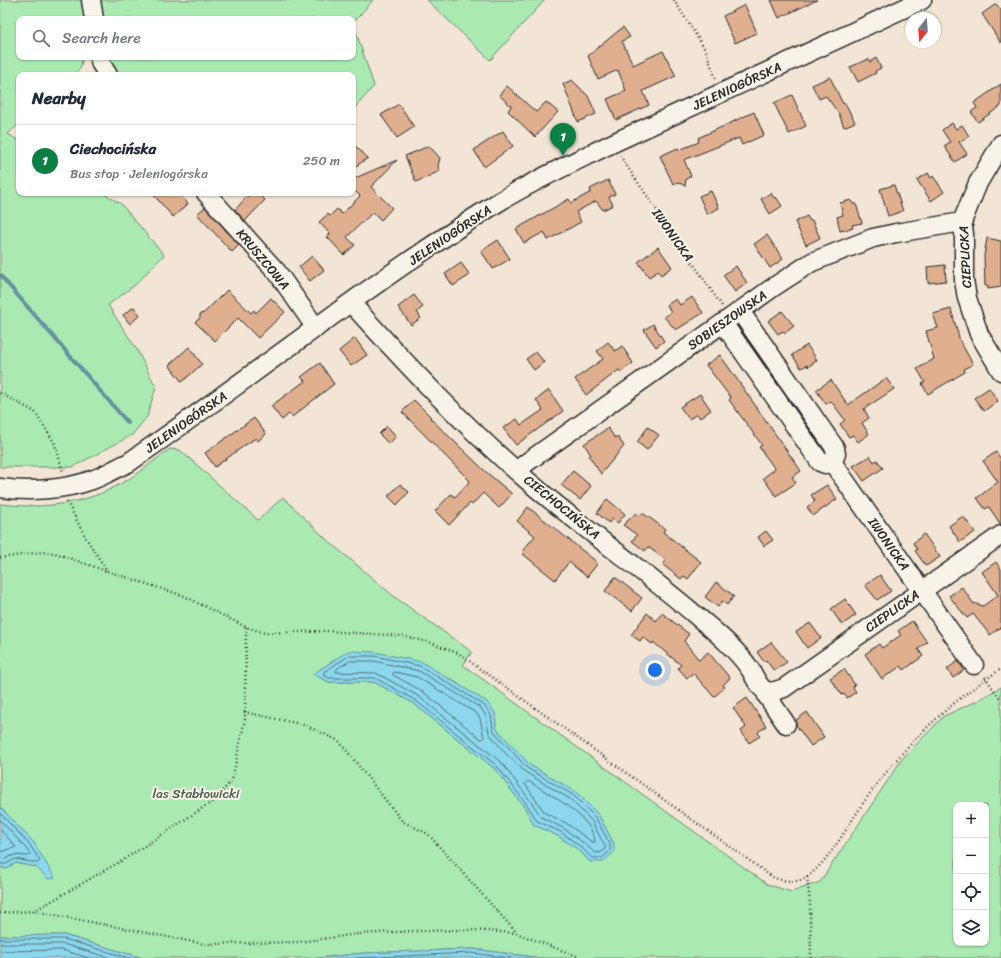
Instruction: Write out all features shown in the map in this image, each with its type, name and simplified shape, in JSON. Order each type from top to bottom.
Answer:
[{"type":"street","points":[[91,0],[94,16]]},
{"type":"street","name":"JELENIOGÓRSKA","points":[[0,488],[29,490],[62,487],[92,480],[128,462],[351,303],[498,202],[563,167],[922,0]]},
{"type":"street","points":[[99,60],[100,64],[106,72]]},
{"type":"street","name":"CIEPLICKA","points":[[1001,144],[978,183],[962,222],[964,233],[964,280],[969,305],[979,334],[1001,371]]},
{"type":"street","name":"KRUSZCOWA","points":[[209,196],[277,272],[316,328]]},
{"type":"street","name":"SOBIESZOWSKA","points":[[517,471],[531,459],[731,317],[812,262],[843,249],[896,233],[962,222]]},
{"type":"street","name":"CIECHOCIŃSKA","points":[[351,303],[432,389],[517,471],[697,616],[719,636],[749,668],[762,688],[775,690]]},
{"type":"street","name":"IWONICKA","points":[[731,317],[835,448],[836,454],[832,462],[981,673]]},
{"type":"street","name":"CIEPLICKA","points":[[775,690],[1001,535]]},
{"type":"street","name":"CIECHOCIŃSKA","points":[[775,690],[767,696],[786,724]]},
{"type":"path","points":[[674,0],[706,51],[721,93]]},
{"type":"path","name":"IWONICKA","points":[[617,153],[731,317]]},
{"type":"path","points":[[0,394],[35,412],[38,416],[55,444],[63,472],[62,477]]},
{"type":"path","points":[[65,499],[86,538],[107,571]]},
{"type":"path","points":[[0,558],[42,552],[54,554],[184,596],[246,627],[265,633],[326,631],[403,636],[431,643],[458,653],[774,878],[793,882],[807,877],[820,865],[859,808],[908,746],[981,673],[1001,668]]},
{"type":"path","points":[[34,911],[123,860],[215,800],[232,780],[245,720],[246,627]]},
{"type":"path","points":[[981,673],[1001,700]]},
{"type":"path","points":[[244,712],[305,725],[340,741],[402,821],[428,834],[516,932]]},
{"type":"path","points":[[807,877],[810,902],[811,958]]},
{"type":"path","points":[[0,913],[34,911],[204,944],[299,942],[358,934],[415,931],[472,930],[516,932],[582,958]]},
{"type":"green space","points":[[0,0],[84,0],[85,16],[16,16],[16,60],[82,60],[80,69],[76,72],[16,72],[16,127],[8,134],[16,139],[16,196],[108,196],[121,204],[164,255],[135,285],[108,305],[137,350],[156,387],[147,417],[132,435],[73,467],[0,467]]},
{"type":"green space","points":[[98,0],[373,0],[356,20],[356,16],[100,16]]},
{"type":"green space","points":[[427,0],[545,0],[490,60]]},
{"type":"green space","points":[[356,32],[374,86],[356,107],[356,72],[113,72],[107,60],[356,60]]},
{"type":"green space","name":"las Stabłowicki","points":[[170,449],[180,450],[258,520],[283,497],[326,539],[396,598],[472,652],[463,665],[767,884],[791,892],[820,882],[902,759],[944,716],[975,702],[1001,687],[1001,958],[542,958],[473,949],[363,953],[319,958],[143,958],[64,935],[0,936],[0,867],[7,869],[14,863],[36,867],[48,879],[34,843],[0,807],[0,504],[32,506],[63,504],[78,501],[108,490],[140,471]],"holes":[[[313,674],[452,679],[495,713],[496,728],[530,765],[576,792],[598,814],[614,844],[590,862],[580,851],[558,836],[534,825],[525,808],[495,769],[413,703],[374,682],[329,682]]]},
{"type":"water","points":[[348,651],[375,652],[422,662],[487,702],[495,713],[496,728],[530,765],[576,792],[598,814],[614,844],[614,852],[603,862],[590,862],[580,851],[558,836],[534,825],[525,808],[495,769],[413,703],[374,682],[329,682],[313,674]]},
{"type":"water","points":[[0,807],[34,843],[55,878],[48,879],[36,867],[15,863],[7,869],[0,867]]},
{"type":"water","points":[[64,935],[143,958],[0,958],[0,936]]},
{"type":"water","points":[[473,949],[542,958],[319,958],[363,953]]},
{"type":"building","points":[[771,0],[817,0],[779,18]]},
{"type":"building","points":[[996,4],[1001,10],[1001,43],[982,14]]},
{"type":"building","points":[[745,5],[757,33],[735,43],[723,16]]},
{"type":"building","points":[[623,27],[630,37],[622,41],[633,65],[663,51],[676,76],[643,91],[649,105],[616,120],[607,99],[626,91],[618,70],[598,79],[588,56]]},
{"type":"building","points":[[876,58],[881,68],[875,71],[876,73],[858,82],[850,67],[869,59],[870,62]]},
{"type":"building","points":[[830,77],[843,104],[845,103],[855,122],[844,127],[839,114],[826,96],[819,99],[812,85]]},
{"type":"building","points":[[572,80],[588,96],[596,114],[578,122],[563,84]]},
{"type":"building","points":[[1001,84],[1001,106],[978,122],[971,112],[977,108],[974,103]]},
{"type":"building","points":[[507,86],[536,112],[546,102],[558,112],[535,137],[508,111],[511,106],[499,95]]},
{"type":"building","points":[[792,95],[806,126],[789,134],[774,103]]},
{"type":"building","points":[[399,104],[414,127],[397,138],[381,115]]},
{"type":"building","points":[[754,112],[764,135],[742,145],[739,138],[684,160],[691,176],[686,179],[685,186],[678,182],[673,184],[660,156],[678,148],[679,150],[699,142],[698,138]]},
{"type":"building","points":[[952,123],[956,129],[962,125],[969,136],[959,142],[967,154],[955,162],[944,146],[950,142],[942,130]]},
{"type":"building","points":[[503,131],[513,146],[484,167],[474,150]]},
{"type":"building","points":[[429,146],[440,158],[438,166],[440,171],[416,182],[405,156]]},
{"type":"building","points":[[356,147],[368,158],[356,166]]},
{"type":"building","points":[[397,160],[371,187],[392,208],[381,220],[373,212],[347,237],[355,245],[344,255],[327,237],[330,234],[319,222],[328,214],[330,216],[337,209],[342,214],[360,196],[356,192],[356,178]]},
{"type":"building","points":[[928,173],[931,178],[933,176],[944,192],[931,201],[917,180]]},
{"type":"building","points":[[608,180],[615,194],[609,197],[613,205],[603,210],[596,201],[576,212],[581,222],[548,240],[544,232],[524,243],[516,229],[569,199],[571,203],[591,192],[590,189]]},
{"type":"building","points":[[894,185],[903,211],[888,216],[880,189]]},
{"type":"building","points":[[711,191],[719,208],[707,214],[699,196]]},
{"type":"building","points":[[771,193],[774,198],[776,197],[782,206],[770,214],[761,199]]},
{"type":"building","points":[[155,196],[181,196],[188,204],[173,217]]},
{"type":"building","points":[[247,196],[260,196],[265,200],[245,221],[235,210]]},
{"type":"building","points":[[851,200],[853,204],[856,204],[862,223],[852,225],[853,228],[840,231],[837,217],[843,215],[840,203]]},
{"type":"building","points":[[205,207],[239,245],[232,252],[197,214]]},
{"type":"building","points":[[807,216],[810,221],[812,220],[820,238],[806,245],[795,222]]},
{"type":"building","points":[[767,235],[783,259],[770,268],[754,244]]},
{"type":"building","points":[[987,238],[1001,241],[1001,287],[988,289],[988,286],[985,286],[984,256]]},
{"type":"building","points":[[498,240],[510,259],[493,269],[481,251]]},
{"type":"building","points":[[658,247],[672,267],[661,275],[658,271],[649,277],[638,262]]},
{"type":"building","points":[[312,256],[324,270],[310,281],[299,267]]},
{"type":"building","points":[[461,263],[470,275],[453,286],[445,274]]},
{"type":"building","points":[[945,265],[946,281],[928,283],[927,267]]},
{"type":"building","points":[[736,266],[747,283],[735,292],[723,275]]},
{"type":"building","points":[[227,290],[251,313],[254,310],[256,313],[271,298],[285,312],[258,338],[238,318],[215,341],[195,322],[200,318],[200,314],[204,313]]},
{"type":"building","points":[[414,295],[423,307],[417,312],[421,318],[411,325],[398,307]]},
{"type":"building","points":[[692,297],[703,313],[676,330],[664,317],[671,312],[667,305],[676,299],[680,305]]},
{"type":"building","points":[[134,307],[140,315],[130,324],[123,315]]},
{"type":"building","points":[[951,309],[960,341],[973,364],[964,369],[965,372],[928,394],[922,384],[925,382],[917,369],[934,359],[926,331],[938,328],[933,314]]},
{"type":"building","points":[[782,311],[794,326],[785,333],[783,331],[778,334],[768,321]]},
{"type":"building","points":[[653,324],[664,341],[656,347],[644,330]]},
{"type":"building","points":[[355,338],[367,355],[351,366],[339,351]]},
{"type":"building","points":[[608,342],[615,351],[622,346],[633,363],[621,372],[619,370],[586,395],[575,379],[603,359],[597,351]]},
{"type":"building","points":[[807,345],[817,360],[808,367],[807,365],[801,368],[792,355]]},
{"type":"building","points":[[189,347],[202,364],[182,382],[169,365]]},
{"type":"building","points":[[536,352],[544,362],[534,370],[526,359]]},
{"type":"building","points":[[720,355],[801,471],[792,477],[796,483],[776,496],[763,478],[775,469],[759,447],[762,445],[729,400],[731,398],[706,365]]},
{"type":"building","points":[[320,363],[334,384],[292,417],[289,414],[282,420],[271,406],[305,381],[301,377]]},
{"type":"building","points":[[886,378],[894,389],[864,409],[869,418],[862,423],[869,434],[858,442],[853,435],[849,437],[840,424],[845,420],[831,401],[826,404],[816,390],[831,380],[848,405]]},
{"type":"building","points":[[989,388],[998,401],[984,411],[974,398]]},
{"type":"building","points":[[549,390],[563,411],[516,445],[503,428],[517,419],[521,425],[543,410],[536,400]]},
{"type":"building","points":[[700,394],[711,410],[700,418],[697,414],[689,419],[680,407]]},
{"type":"building","points":[[414,400],[431,417],[430,418],[485,471],[512,494],[499,508],[483,493],[472,505],[470,503],[449,525],[435,511],[451,494],[455,497],[470,481],[402,412]]},
{"type":"building","points":[[254,418],[266,434],[258,441],[256,438],[248,443],[215,467],[205,453]]},
{"type":"building","points":[[387,426],[396,436],[389,444],[379,434]]},
{"type":"building","points":[[648,427],[659,435],[647,450],[637,442]]},
{"type":"building","points":[[608,428],[615,438],[617,436],[624,446],[601,474],[589,456],[591,455],[584,444]]},
{"type":"building","points":[[996,452],[1001,459],[1001,525],[989,507],[985,509],[977,498],[998,482],[983,461]]},
{"type":"building","points":[[870,456],[874,462],[877,460],[883,468],[864,481],[853,466]]},
{"type":"building","points":[[573,471],[591,486],[580,500],[561,485]]},
{"type":"building","points":[[400,484],[409,492],[397,505],[388,496]]},
{"type":"building","points":[[827,485],[837,499],[813,516],[807,507],[815,501],[811,495]]},
{"type":"building","points":[[607,499],[625,514],[618,523],[612,519],[609,523],[597,513]]},
{"type":"building","points":[[528,507],[598,563],[587,577],[569,562],[555,580],[524,555],[523,550],[535,536],[517,521]]},
{"type":"building","points":[[636,513],[640,516],[642,513],[665,529],[663,532],[701,562],[688,579],[684,576],[681,579],[663,565],[666,560],[648,547],[645,551],[632,541],[637,535],[623,525]]},
{"type":"building","points":[[963,516],[975,532],[960,542],[949,526]]},
{"type":"building","points":[[766,531],[773,540],[764,546],[758,537]]},
{"type":"building","points":[[924,534],[940,557],[926,566],[915,551],[917,549],[913,543]]},
{"type":"building","points":[[996,562],[1001,569],[1001,627],[990,635],[973,614],[967,618],[949,596],[962,587],[973,603],[983,606],[998,595],[982,572]]},
{"type":"building","points":[[880,575],[891,591],[877,600],[865,585]]},
{"type":"building","points":[[615,577],[642,598],[632,611],[605,591]]},
{"type":"building","points":[[716,582],[734,596],[727,605],[722,601],[718,607],[705,597]]},
{"type":"building","points":[[845,599],[856,615],[842,625],[831,609]]},
{"type":"building","points":[[647,613],[656,621],[662,613],[689,634],[684,641],[699,660],[708,652],[730,678],[723,685],[725,687],[714,697],[693,673],[687,678],[678,668],[681,665],[653,642],[652,644],[643,637],[640,641],[631,635]]},
{"type":"building","points":[[912,621],[927,642],[918,649],[923,656],[904,670],[901,666],[882,679],[865,654],[879,644],[882,648],[901,635],[898,631]]},
{"type":"building","points":[[810,623],[821,638],[807,648],[796,632]]},
{"type":"building","points":[[771,642],[787,662],[774,671],[766,660],[764,662],[757,652]]},
{"type":"building","points":[[958,661],[964,670],[953,678],[947,669]]},
{"type":"building","points":[[844,669],[855,685],[853,687],[856,692],[847,698],[844,694],[842,695],[830,678]]},
{"type":"building","points":[[747,698],[766,726],[758,732],[760,736],[749,743],[741,731],[746,727],[733,708]]},
{"type":"building","points":[[807,712],[824,737],[811,746],[796,725],[796,720]]},
{"type":"waterway","points":[[0,275],[128,423]]},
{"type":"place","name":"Ciechocińska","points":[[563,156]]}]
